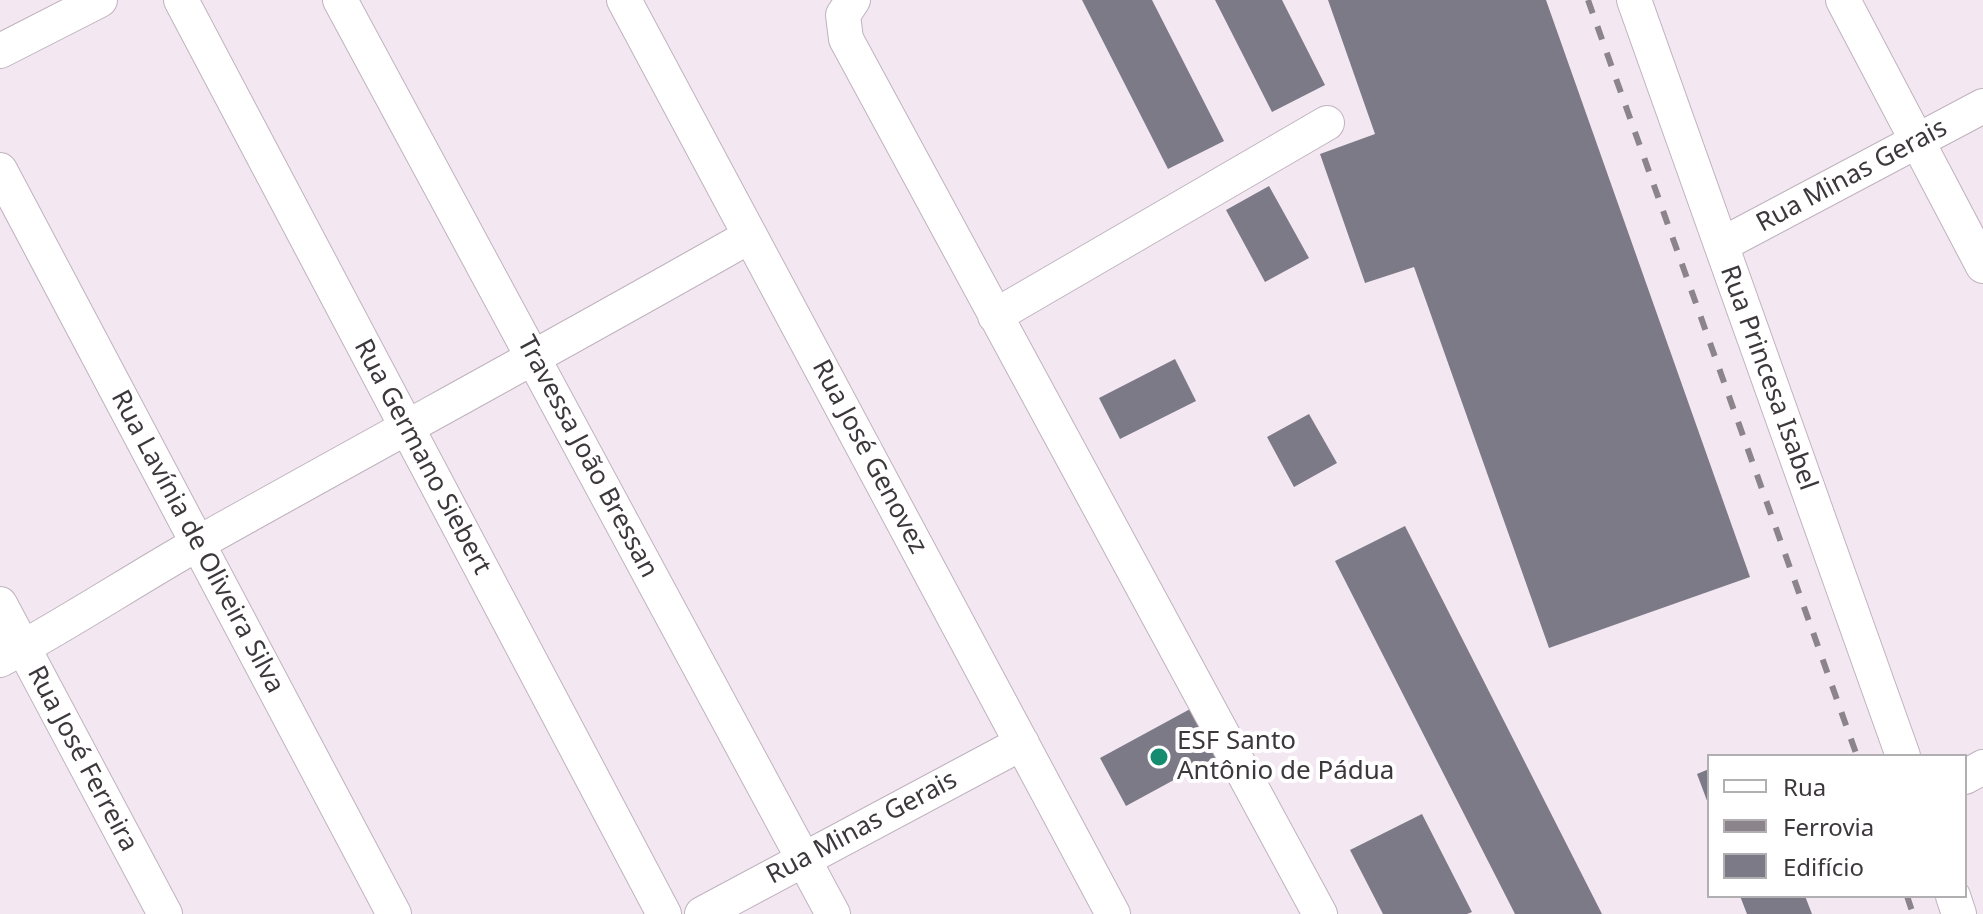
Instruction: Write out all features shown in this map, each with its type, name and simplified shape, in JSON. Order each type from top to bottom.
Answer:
[{"type":"street","points":[[0,51],[100,0]]},
{"type":"street","name":"Rua Germano Siebert","points":[[181,0],[664,914]]},
{"type":"street","name":"Travessa João Bressan","points":[[340,0],[833,914]]},
{"type":"street","name":"Rua José Genovez","points":[[624,0],[1113,914]]},
{"type":"street","points":[[853,0],[843,15],[846,39],[1320,914]]},
{"type":"street","name":"Rua Princesa Isabel","points":[[1634,0],[1902,754]]},
{"type":"street","points":[[1843,0],[1983,266]]},
{"type":"street","name":"Rua Minas Gerais","points":[[1721,245],[1983,106]]},
{"type":"street","points":[[995,316],[1327,123]]},
{"type":"street","name":"Rua Lavínia de Oliveira Silva","points":[[0,170],[394,914]]},
{"type":"street","points":[[12,654],[198,543],[534,359],[750,236]]},
{"type":"street","name":"Rua José Ferreira","points":[[0,604],[12,654],[165,914]]},
{"type":"street","name":"Rua Minas Gerais","points":[[702,914],[1022,743]]},
{"type":"building","points":[[1082,0],[1152,0],[1224,141],[1168,169]]},
{"type":"building","points":[[1215,0],[1282,0],[1325,85],[1272,112]]},
{"type":"building","points":[[1328,0],[1546,0],[1750,577],[1549,648],[1414,267],[1365,283],[1320,154],[1375,134]]},
{"type":"building","points":[[1269,186],[1309,258],[1265,282],[1226,210]]},
{"type":"building","points":[[1175,359],[1196,401],[1120,439],[1099,398]]},
{"type":"building","points":[[1309,414],[1337,463],[1294,487],[1267,437]]},
{"type":"building","points":[[1405,526],[1602,914],[1515,914],[1335,561]]},
{"type":"building","name":"ESF Santo Antônio de Pádua","points":[[1192,708],[1218,756],[1126,806],[1100,758]]},
{"type":"building","points":[[1707,770],[1707,801],[1697,774]]},
{"type":"building","points":[[1422,814],[1472,912],[1383,914],[1350,850]]},
{"type":"building","points":[[1741,898],[1806,898],[1812,914],[1747,914]]},
{"type":"railway","points":[[1588,0],[1856,754]]},
{"type":"railway","points":[[1908,898],[1913,914]]},
{"type":"place","name":"ESF Santo Antônio de Pádua","points":[[1159,757]]}]
